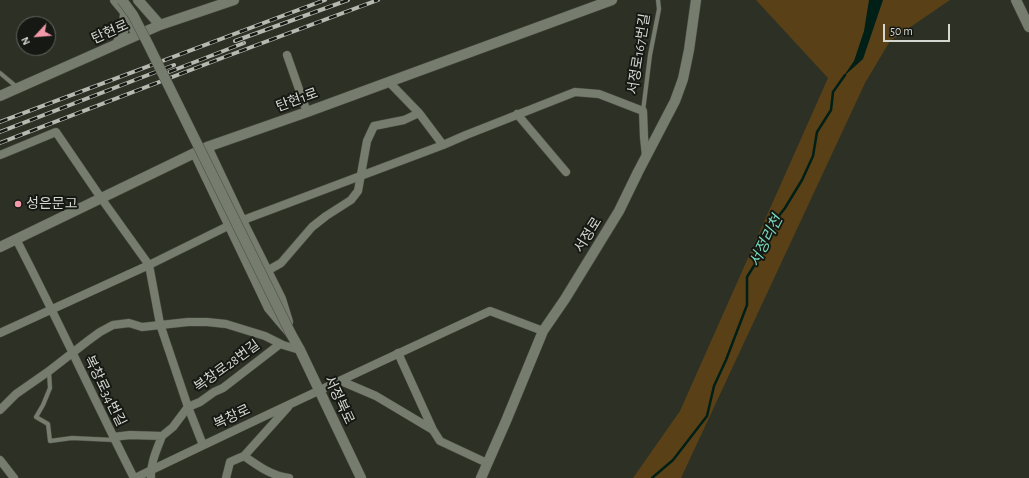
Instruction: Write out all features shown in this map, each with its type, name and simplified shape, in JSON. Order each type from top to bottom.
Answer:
[{"type":"street","points":[[115,0],[125,12],[137,35]]},
{"type":"street","points":[[122,0],[133,15],[147,42],[291,334]]},
{"type":"street","points":[[138,0],[160,25]]},
{"type":"street","name":"탄현로","points":[[0,96],[160,25],[234,0]]},
{"type":"street","name":"탄현1로","points":[[0,247],[207,147],[307,112],[612,0]]},
{"type":"street","name":"서정로","points":[[481,478],[543,331],[565,299],[619,211],[675,101],[683,79],[689,50],[696,0]]},
{"type":"street","points":[[1016,0],[1029,27]]},
{"type":"street","points":[[117,44],[123,32],[125,12]]},
{"type":"street","points":[[287,55],[307,112]]},
{"type":"street","points":[[389,82],[419,113],[443,145]]},
{"type":"street","name":"서정로167번길","points":[[230,225],[443,145],[574,92],[599,94],[643,111],[646,156]]},
{"type":"street","points":[[268,271],[281,263],[312,227],[351,200],[358,191],[367,141],[374,126],[404,120],[419,113]]},
{"type":"street","points":[[517,114],[566,172]]},
{"type":"street","name":"복창로28번길","points":[[0,155],[56,132],[149,265],[160,324],[188,407],[203,445]]},
{"type":"street","points":[[207,147],[242,221],[282,299],[291,334]]},
{"type":"street","points":[[195,153],[269,308],[291,334]]},
{"type":"street","points":[[0,333],[149,265],[230,225]]},
{"type":"street","name":"복창로34번길","points":[[16,239],[52,309],[72,353],[134,478]]},
{"type":"street","name":"복창로","points":[[134,478],[150,474],[203,445],[490,311],[543,331]]},
{"type":"street","name":"복창로28번길","points":[[72,353],[100,332],[113,325],[129,323],[142,327],[188,322],[226,324],[265,336],[280,344],[300,350]]},
{"type":"street","name":"서정북로","points":[[291,334],[361,478]]},
{"type":"street","name":"복창로28번길","points":[[162,436],[173,427],[188,407],[200,402],[222,388],[280,344]]},
{"type":"street","name":"복창로34번길","points":[[0,410],[16,394],[72,353]]},
{"type":"street","points":[[398,353],[433,430],[440,441],[487,463]]},
{"type":"street","points":[[341,381],[376,396],[433,430]]},
{"type":"street","points":[[226,478],[230,462],[244,456],[291,404]]},
{"type":"street","points":[[114,439],[130,435],[162,436],[155,454],[150,474]]},
{"type":"street","points":[[244,456],[261,468],[281,477],[289,478]]},
{"type":"street","points":[[0,460],[14,478]]},
{"type":"lane","name":"서정로167번길","points":[[643,111],[650,55],[659,9],[658,0]]},
{"type":"lane","points":[[0,73],[19,88]]},
{"type":"lane","name":"복창로34번길","points":[[49,371],[50,388],[36,417],[48,424],[50,441],[72,438],[114,439]]},
{"type":"shaded area","points":[[756,0],[950,0],[890,41],[865,83],[681,478],[633,478],[680,411],[828,78]]},
{"type":"shaded area","points":[[869,0],[883,0],[863,59],[843,77],[854,61],[864,31]]},
{"type":"waterway","name":"서정리천","points":[[652,478],[673,460],[707,416],[714,386],[726,360],[747,305],[747,277],[767,245],[774,222],[785,208],[802,180],[813,156],[817,132],[831,110],[833,92],[845,75]]},
{"type":"railway","points":[[0,122],[325,0]]},
{"type":"railway","points":[[235,41],[348,0]]},
{"type":"railway","points":[[0,143],[378,0]]},
{"type":"railway","points":[[169,72],[244,43]]},
{"type":"railway","points":[[0,132],[174,65]]},
{"type":"place","name":"성은문고","points":[[18,204]]}]
